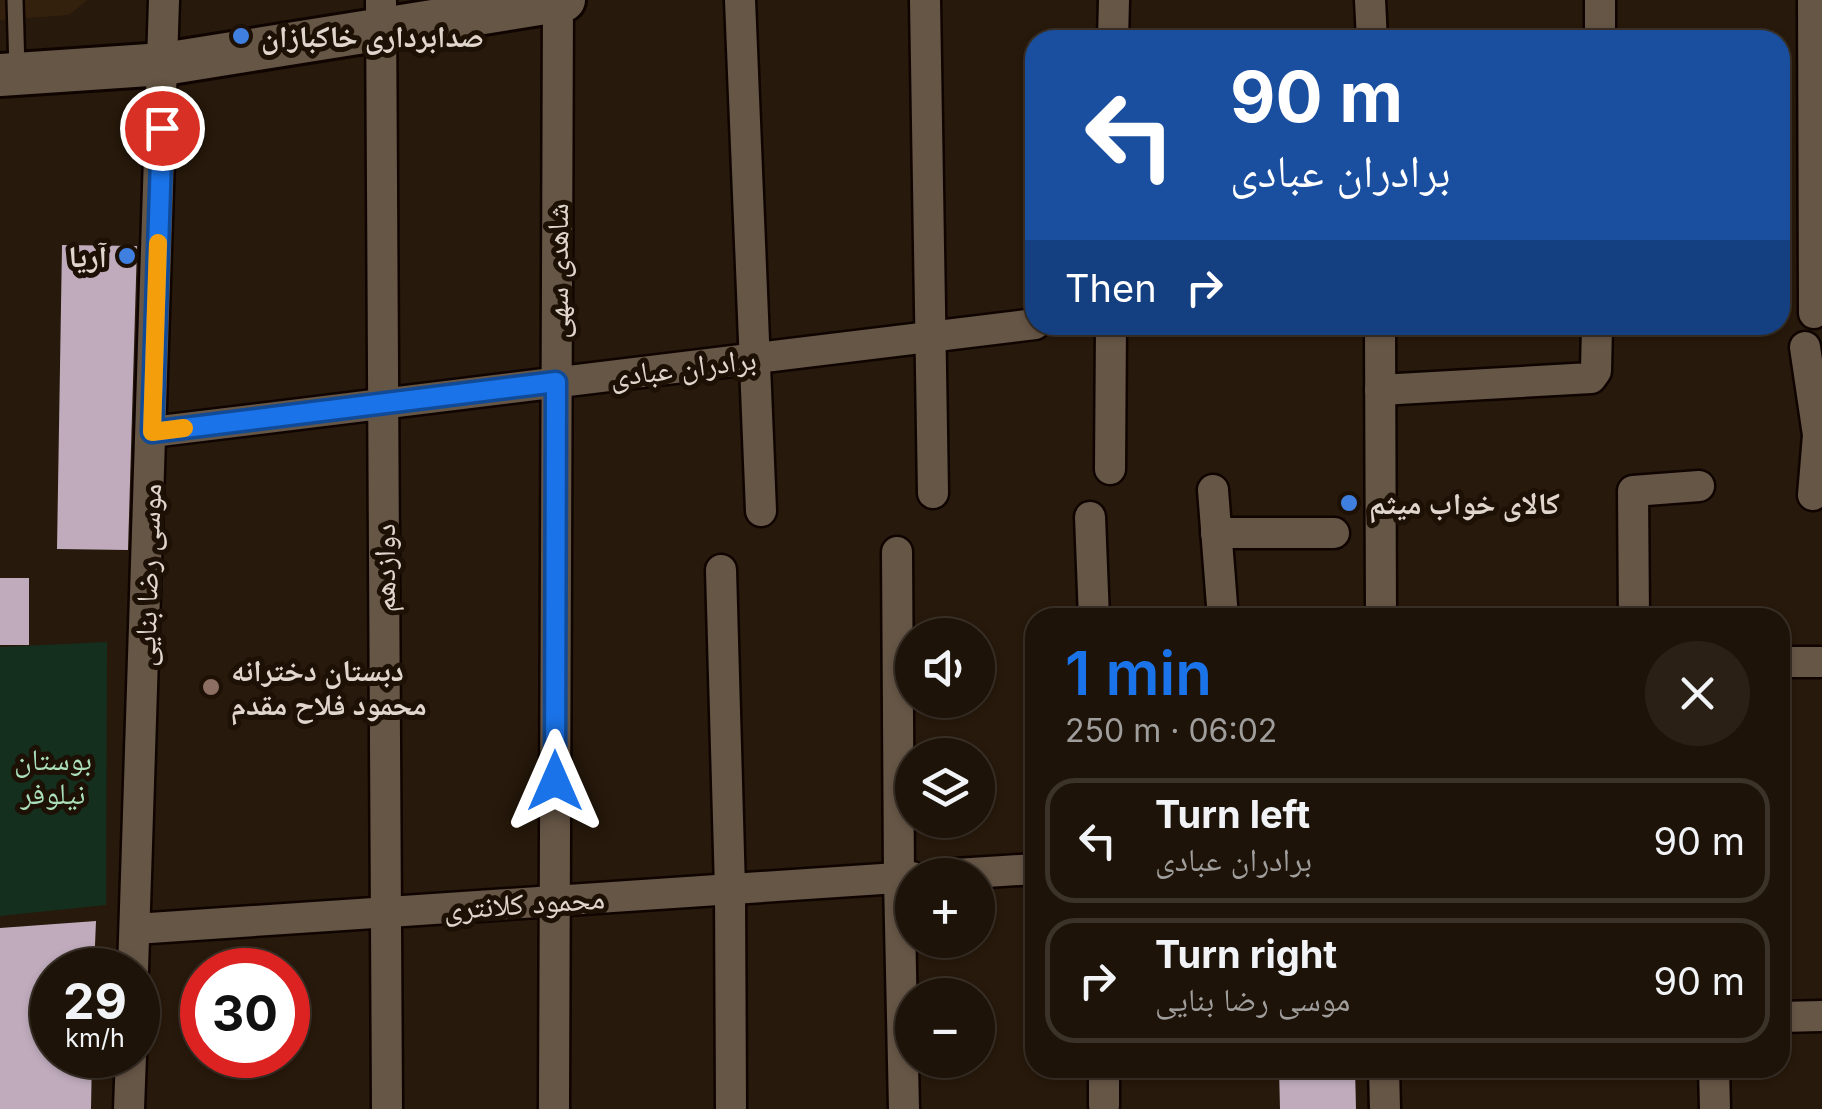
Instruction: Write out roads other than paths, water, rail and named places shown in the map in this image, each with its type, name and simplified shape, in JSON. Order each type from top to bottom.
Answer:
[{"type":"main road","points":[[8,74],[164,64],[381,15],[561,0]]},
{"type":"street","name":"موسی رضا بنایی","points":[[134,948],[164,0]]},
{"type":"street","name":"شاهدی سهی","points":[[554,1109],[561,0]]},
{"type":"street","points":[[740,0],[761,511]]},
{"type":"street","points":[[925,0],[932,494]]},
{"type":"street","points":[[1114,0],[1114,30]]},
{"type":"street","points":[[1370,0],[1372,30]]},
{"type":"street","points":[[1600,0],[1600,30]]},
{"type":"street","points":[[1813,0],[1814,313]]},
{"type":"street","name":"دوازدهم","points":[[381,15],[387,1109]]},
{"type":"street","name":"برادران عبادی","points":[[152,432],[1025,325]]},
{"type":"street","points":[[1110,470],[1111,335]]},
{"type":"street","points":[[1380,335],[1381,608]]},
{"type":"street","points":[[1380,390],[1591,378],[1596,370],[1597,335]]},
{"type":"street","points":[[1805,347],[1820,435],[1813,495]]},
{"type":"street","points":[[1634,608],[1633,491],[1698,486]]},
{"type":"street","points":[[1213,490],[1222,608]]},
{"type":"street","points":[[1090,517],[1094,608]]},
{"type":"street","points":[[1216,533],[1334,533]]},
{"type":"street","points":[[898,552],[906,858]]},
{"type":"street","points":[[720,570],[732,1109]]},
{"type":"street","points":[[1790,662],[1822,662]]},
{"type":"street","points":[[995,871],[1025,869]]},
{"type":"street","name":"محمود کلانتری","points":[[135,929],[895,878]]},
{"type":"street","points":[[904,1109],[905,958]]},
{"type":"street","points":[[1790,1018],[1822,1016]]},
{"type":"street","points":[[129,1109],[130,1078]]},
{"type":"street","points":[[1104,1078],[1104,1104]]},
{"type":"street","points":[[1384,1078],[1385,1109]]},
{"type":"street","points":[[1714,1078],[1715,1109]]},
{"type":"lane","points":[[8,74],[15,0]]},
{"type":"place","name":"صدابرداری خاکبازان","points":[[241,36]]},
{"type":"place","name":"آریا","points":[[127,256]]},
{"type":"place","name":"کالای خواب میثم","points":[[1349,503]]},
{"type":"place","name":"دبستان دخترانه محمود فلاح مقدم","points":[[211,687]]},
{"type":"park label","name":"بوستان نیلوفر","points":[[53,776]]}]
